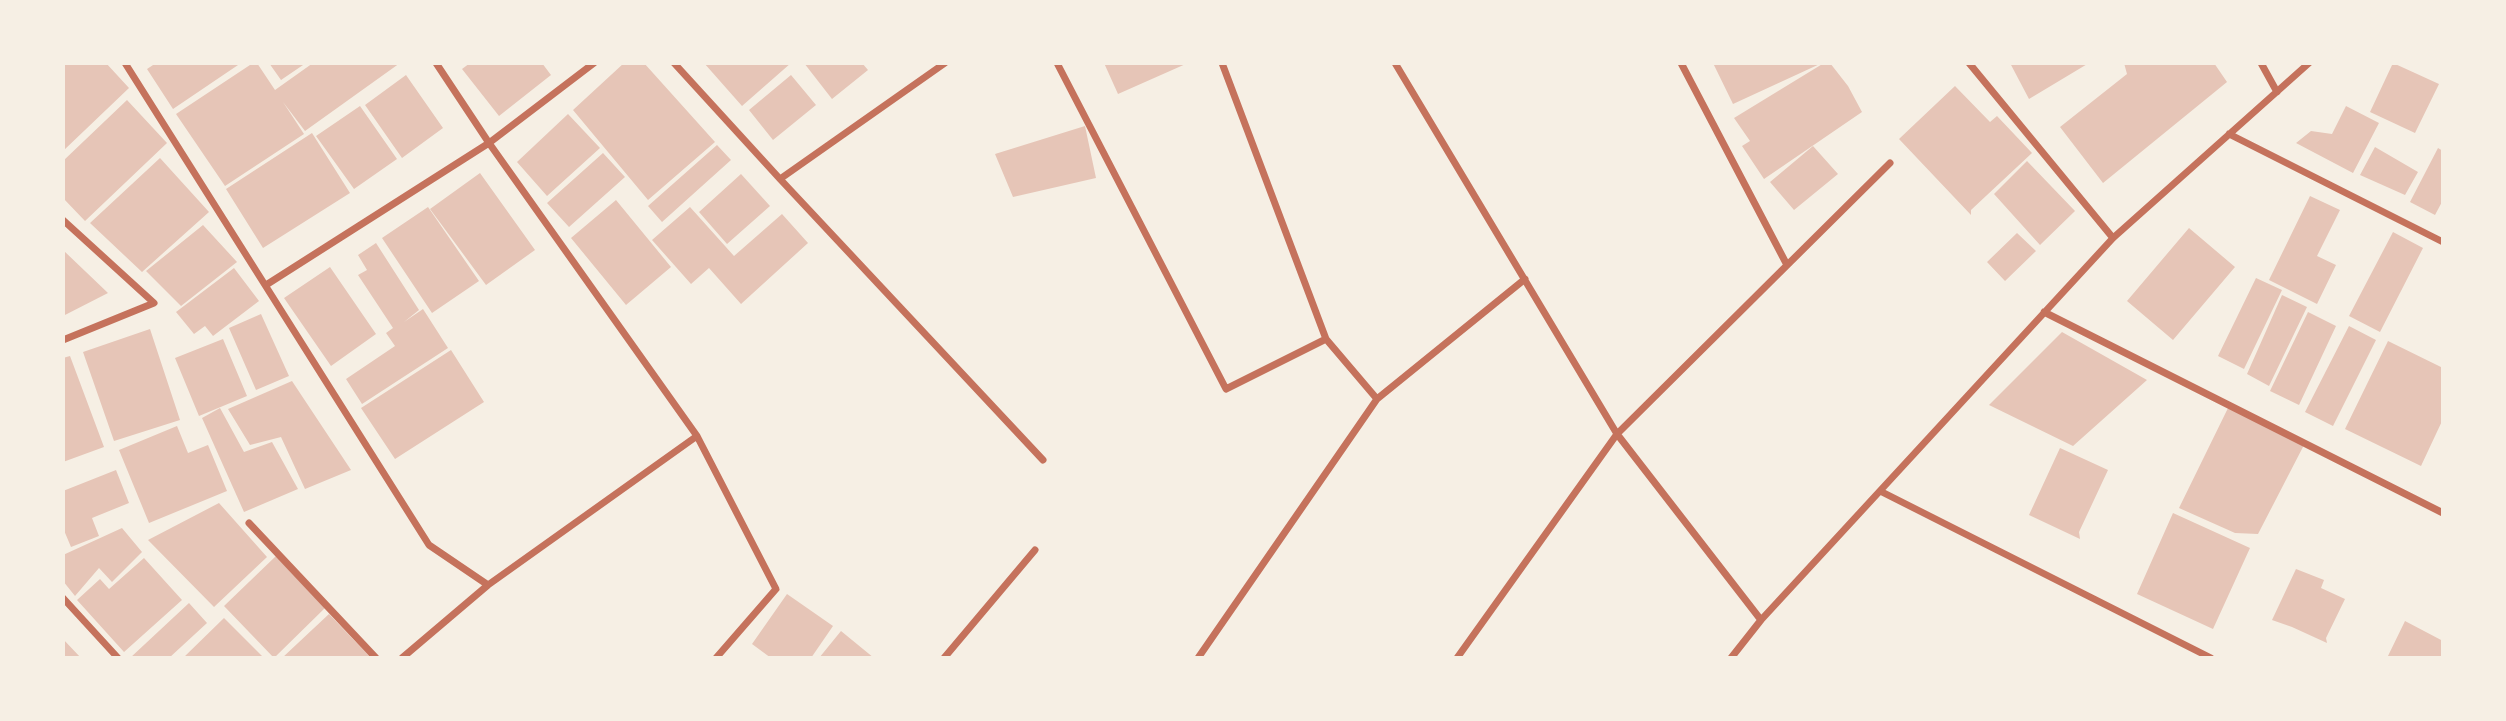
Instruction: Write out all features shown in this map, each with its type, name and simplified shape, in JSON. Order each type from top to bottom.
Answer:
[{"type":"street","points":[[125,63],[429,545],[488,585]]},
{"type":"street","points":[[436,63],[489,143],[697,436],[776,589],[716,658]]},
{"type":"street","points":[[266,285],[489,143],[594,63]]},
{"type":"street","points":[[674,63],[1043,460]]},
{"type":"street","points":[[780,179],[945,63]]},
{"type":"street","points":[[1057,63],[1226,389],[1326,339]]},
{"type":"street","points":[[1222,63],[1326,339],[1377,400]]},
{"type":"street","points":[[1395,63],[1617,434],[1760,620]]},
{"type":"street","points":[[1681,63],[1787,265]]},
{"type":"street","points":[[1969,63],[2113,238]]},
{"type":"street","points":[[2261,63],[2277,92]]},
{"type":"street","points":[[1731,658],[1760,620],[2113,238],[2309,63]]},
{"type":"street","points":[[2229,134],[2443,242]]},
{"type":"street","points":[[1457,658],[1617,434],[1890,163]]},
{"type":"street","points":[[63,220],[153,303],[63,340]]},
{"type":"street","points":[[1198,658],[1377,400],[1525,279]]},
{"type":"street","points":[[2044,312],[2443,513]]},
{"type":"street","points":[[402,658],[488,585],[697,436]]},
{"type":"street","points":[[1880,491],[2211,658]]},
{"type":"street","points":[[249,523],[376,658]]},
{"type":"street","points":[[944,658],[1035,550]]},
{"type":"street","points":[[63,598],[118,658]]},
{"type":"building","points":[[64,63],[106,63],[129,88],[63,151]]},
{"type":"building","points":[[156,63],[241,63],[173,109],[147,69]]},
{"type":"building","points":[[253,63],[257,63],[275,90],[313,63],[400,63],[305,131],[283,102],[304,134],[225,186],[176,114]]},
{"type":"building","points":[[269,63],[306,63],[281,80]]},
{"type":"building","points":[[470,63],[542,63],[551,75],[499,116],[462,69]]},
{"type":"building","points":[[624,63],[644,63],[715,142],[648,200],[573,110]]},
{"type":"building","points":[[704,63],[791,63],[742,106]]},
{"type":"building","points":[[804,63],[862,63],[868,70],[832,99]]},
{"type":"building","points":[[1104,63],[1188,63],[1118,94]]},
{"type":"building","points":[[1713,63],[1822,63],[1733,104]]},
{"type":"building","points":[[1824,63],[1830,63],[1848,86],[1862,112],[1764,179],[1742,146],[1750,141],[1734,118]]},
{"type":"building","points":[[2010,63],[2089,63],[2029,99]]},
{"type":"building","points":[[2124,63],[2214,63],[2227,82],[2103,183],[2060,127],[2127,74]]},
{"type":"building","points":[[2393,63],[2439,84],[2415,133],[2370,112]]},
{"type":"building","points":[[406,75],[443,128],[402,158],[365,105]]},
{"type":"building","points":[[791,75],[816,105],[773,140],[749,110]]},
{"type":"building","points":[[1955,86],[1990,122],[1997,116],[2032,153],[1971,210],[1971,215],[1899,139]]},
{"type":"building","points":[[127,100],[167,143],[85,221],[63,198],[63,161]]},
{"type":"building","points":[[360,106],[397,159],[354,189],[316,136]]},
{"type":"building","points":[[2346,106],[2379,123],[2353,173],[2296,143],[2311,131],[2332,134]]},
{"type":"building","points":[[568,114],[600,148],[547,196],[517,162]]},
{"type":"building","points":[[1085,126],[1096,178],[1013,197],[995,154]]},
{"type":"building","points":[[312,133],[350,193],[263,248],[226,189]]},
{"type":"building","points":[[717,145],[731,160],[662,222],[648,206]]},
{"type":"building","points":[[1813,146],[1838,174],[1794,210],[1770,182]]},
{"type":"building","points":[[2375,147],[2418,172],[2405,195],[2360,175]]},
{"type":"building","points":[[2438,148],[2443,151],[2443,200],[2435,215],[2410,202]]},
{"type":"building","points":[[603,153],[625,177],[569,227],[547,203]]},
{"type":"building","points":[[160,158],[209,212],[142,272],[90,223]]},
{"type":"building","points":[[2027,161],[2075,211],[2040,245],[1994,194]]},
{"type":"building","points":[[480,173],[535,250],[486,285],[430,209]]},
{"type":"building","points":[[741,174],[770,206],[727,244],[699,212]]},
{"type":"building","points":[[2310,196],[2340,210],[2317,256],[2336,265],[2317,304],[2269,280]]},
{"type":"building","points":[[616,200],[671,267],[626,305],[571,238]]},
{"type":"building","points":[[428,207],[479,281],[432,313],[382,238]]},
{"type":"building","points":[[690,207],[734,256],[782,214],[808,243],[741,304],[709,268],[691,284],[652,240]]},
{"type":"building","points":[[203,225],[237,262],[181,306],[146,271]]},
{"type":"building","points":[[2189,228],[2235,267],[2173,340],[2127,301]]},
{"type":"building","points":[[2393,232],[2423,248],[2380,332],[2349,316]]},
{"type":"building","points":[[2017,233],[2036,251],[2005,281],[1987,262]]},
{"type":"building","points":[[376,243],[419,310],[404,322],[423,309],[448,348],[362,404],[346,379],[395,346],[386,333],[393,328],[358,275],[367,270],[358,255]]},
{"type":"building","points":[[63,250],[108,293],[63,316]]},
{"type":"building","points":[[330,267],[376,334],[331,366],[284,298]]},
{"type":"building","points":[[234,268],[259,301],[213,336],[205,326],[194,334],[176,312]]},
{"type":"building","points":[[2256,278],[2282,290],[2244,369],[2218,356]]},
{"type":"building","points":[[2282,295],[2307,307],[2269,386],[2247,374]]},
{"type":"building","points":[[2308,312],[2336,326],[2299,405],[2270,391]]},
{"type":"building","points":[[261,314],[289,376],[256,390],[229,328]]},
{"type":"building","points":[[2349,326],[2376,340],[2333,426],[2305,412]]},
{"type":"building","points":[[150,329],[180,420],[114,441],[83,352]]},
{"type":"building","points":[[2062,332],[2147,380],[2073,446],[1989,405]]},
{"type":"building","points":[[223,339],[247,396],[199,416],[175,358]]},
{"type":"building","points":[[2388,341],[2443,368],[2443,419],[2421,466],[2345,429]]},
{"type":"building","points":[[451,350],[484,402],[395,459],[361,408]]},
{"type":"building","points":[[70,356],[104,447],[63,462],[63,358]]},
{"type":"building","points":[[292,381],[351,470],[305,489],[281,437],[250,445],[228,409]]},
{"type":"building","points":[[2229,406],[2304,445],[2258,534],[2235,533],[2179,508]]},
{"type":"building","points":[[220,408],[244,452],[272,442],[298,489],[244,512],[202,418]]},
{"type":"building","points":[[177,426],[188,453],[208,445],[227,491],[149,523],[119,450]]},
{"type":"building","points":[[2060,448],[2108,470],[2079,532],[2080,539],[2029,515]]},
{"type":"building","points":[[116,470],[129,503],[92,518],[99,536],[71,547],[63,528],[63,491]]},
{"type":"building","points":[[219,503],[267,557],[214,607],[148,540]]},
{"type":"building","points":[[2173,513],[2250,548],[2213,629],[2137,594]]},
{"type":"building","points":[[122,528],[142,552],[112,582],[99,568],[75,596],[63,581],[63,555]]},
{"type":"building","points":[[276,556],[326,607],[274,658],[224,606]]},
{"type":"building","points":[[144,558],[182,600],[124,652],[77,600],[100,579],[109,589]]},
{"type":"building","points":[[2296,569],[2324,580],[2321,588],[2345,599],[2326,638],[2327,643],[2272,620]]},
{"type":"building","points":[[787,594],[833,626],[811,658],[771,658],[752,644]]},
{"type":"building","points":[[189,603],[207,623],[169,658],[130,658]]},
{"type":"building","points":[[329,614],[371,658],[282,658]]},
{"type":"building","points":[[224,618],[264,658],[183,658]]},
{"type":"building","points":[[2405,621],[2443,641],[2443,658],[2387,658]]},
{"type":"building","points":[[841,631],[874,658],[819,658]]},
{"type":"building","points":[[63,639],[81,658],[63,658]]}]
